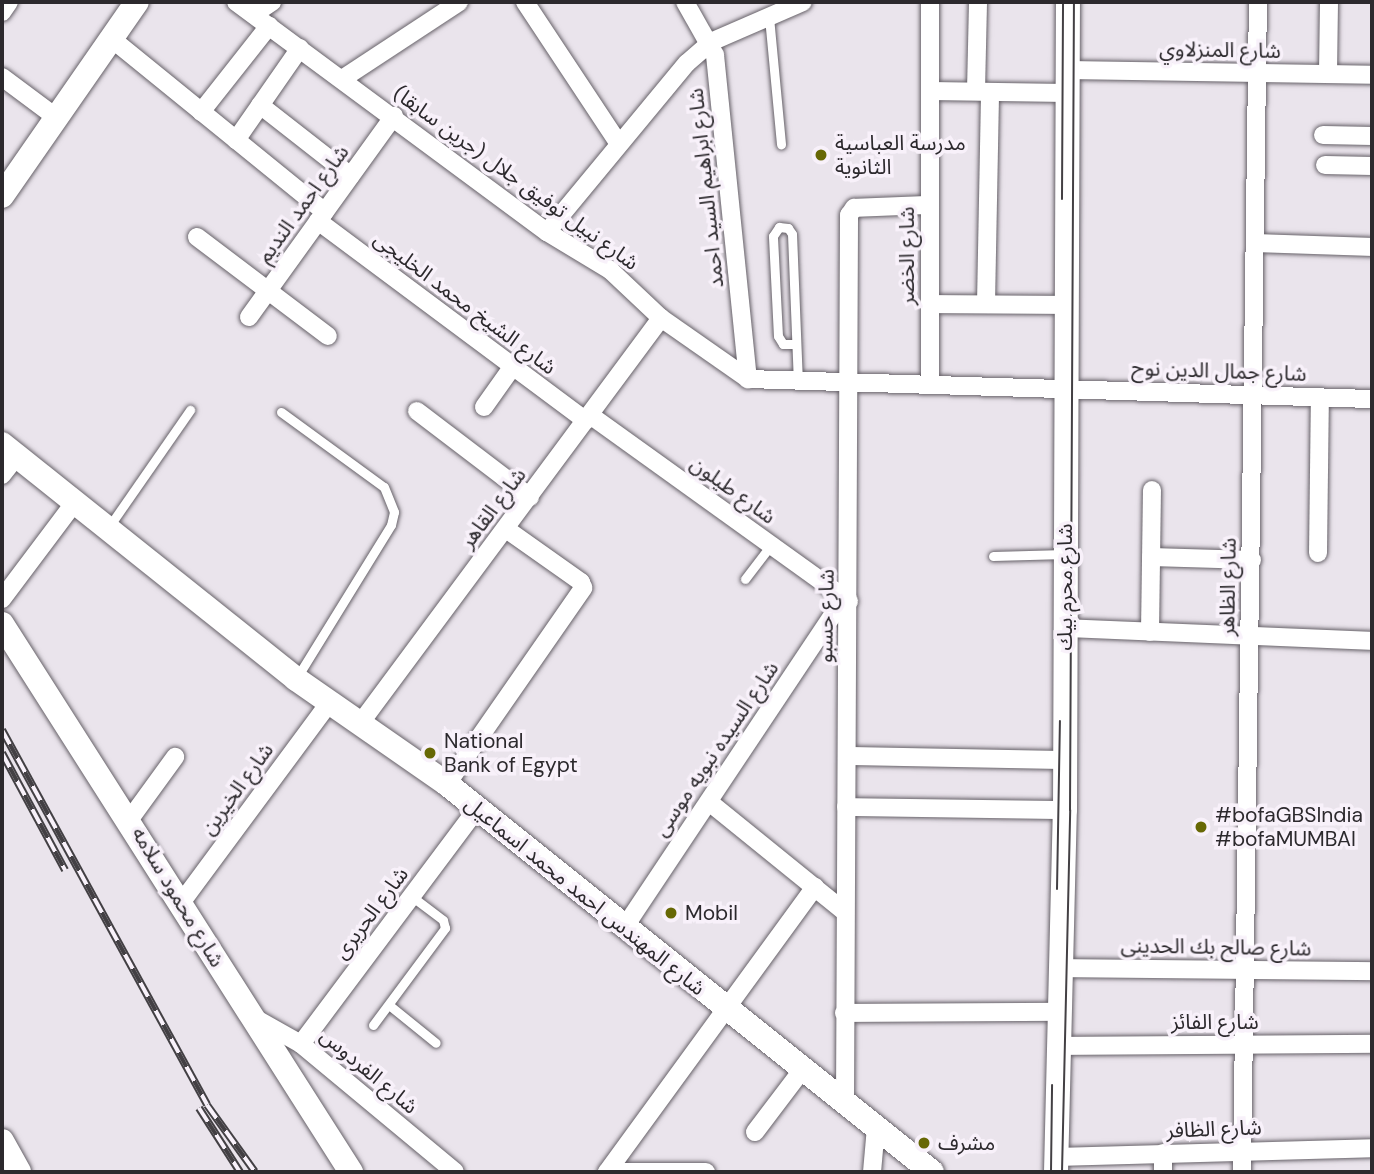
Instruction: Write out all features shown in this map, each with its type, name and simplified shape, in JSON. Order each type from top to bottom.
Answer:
[{"type":"street","points":[[2,12],[9,2]]},
{"type":"street","points":[[2,196],[137,2]]},
{"type":"street","name":"شارع نبيل توفيق جلال (جرين سابقا)","points":[[236,2],[394,116],[547,232],[610,270],[662,318],[748,379]]},
{"type":"street","points":[[254,14],[272,2]]},
{"type":"street","points":[[342,79],[459,2]]},
{"type":"street","points":[[525,2],[620,145]]},
{"type":"street","name":"شارع ابراهيم السيد احمد","points":[[685,2],[711,42],[748,379]]},
{"type":"street","points":[[547,232],[687,63],[711,42],[803,2]]},
{"type":"street","name":"شارع الخضر","points":[[930,2],[930,383]]},
{"type":"street","points":[[978,2],[984,92],[986,304]]},
{"type":"street","name":"شارع محرم بيك","points":[[1056,1164],[1065,810],[1068,2]]},
{"type":"street","name":"شارع الظاهر","points":[[1242,1172],[1258,2]]},
{"type":"street","points":[[1328,74],[1329,2]]},
{"type":"street","points":[[201,112],[269,26]]},
{"type":"street","name":"شارع الشيخ محمد الخليجى","points":[[112,39],[236,140],[321,217],[513,366],[588,418]]},
{"type":"street","points":[[236,140],[300,48]]},
{"type":"street","name":"شارع المنزلاوي","points":[[930,91],[984,92],[1068,81],[1257,73],[1372,75]]},
{"type":"street","points":[[2,77],[57,118]]},
{"type":"street","points":[[260,105],[351,176]]},
{"type":"street","name":"شارع احمد النديم","points":[[249,317],[394,116]]},
{"type":"street","points":[[1323,135],[1372,136]]},
{"type":"street","points":[[1325,165],[1372,166]]},
{"type":"street","name":"شارع حسبو","points":[[845,1103],[846,599],[851,382],[849,213],[855,208],[930,205]]},
{"type":"street","points":[[197,237],[328,336]]},
{"type":"street","points":[[1256,243],[1372,247]]},
{"type":"street","points":[[930,304],[1066,305]]},
{"type":"street","name":"شارع القاهر","points":[[359,725],[662,318]]},
{"type":"street","points":[[484,407],[513,366]]},
{"type":"street","points":[[748,379],[1065,388]]},
{"type":"street","name":"شارع جمال الدين نوح","points":[[1065,388],[1372,399]]},
{"type":"street","points":[[1318,553],[1320,397]]},
{"type":"street","points":[[417,411],[530,497]]},
{"type":"street","name":"شارع طيلون","points":[[588,418],[846,599]]},
{"type":"street","name":"شارع المهندس احمد محمد اسماعيل","points":[[7,459],[74,503],[296,679],[447,784],[626,925],[728,1012],[932,1172]]},
{"type":"street","points":[[1150,632],[1152,490]]},
{"type":"street","points":[[2,600],[74,503]]},
{"type":"street","points":[[447,784],[583,588],[581,582],[506,529]]},
{"type":"street","points":[[1151,557],[1252,559]]},
{"type":"street","name":"شارع السيده نبويه موسى","points":[[626,925],[846,599]]},
{"type":"street","name":"شارع محمود سلامه","points":[[2,624],[130,820],[351,1172]]},
{"type":"street","points":[[1065,628],[1372,640]]},
{"type":"street","name":"شارع الخيرين","points":[[181,903],[330,702]]},
{"type":"street","points":[[847,756],[1065,760]]},
{"type":"street","points":[[130,820],[175,757]]},
{"type":"street","points":[[709,802],[845,912]]},
{"type":"street","points":[[846,807],[1065,810]]},
{"type":"street","name":"شارع الحريرى","points":[[301,1044],[477,809]]},
{"type":"street","points":[[607,1172],[728,1012],[815,887]]},
{"type":"street","name":"شارع صالح بك الحدينى","points":[[1060,968],[1372,971]]},
{"type":"street","points":[[844,1013],[1059,1012]]},
{"type":"street","name":"شارع الفردوس","points":[[249,1013],[301,1044],[455,1172]]},
{"type":"street","name":"شارع الفائز","points":[[1058,1046],[1372,1044]]},
{"type":"street","points":[[755,1132],[802,1070]]},
{"type":"street","points":[[873,1172],[876,1127]]},
{"type":"street","points":[[2,1141],[19,1172]]},
{"type":"street","name":"شارع الظافر","points":[[1056,1164],[1163,1153],[1372,1148]]},
{"type":"street","points":[[1163,1153],[1163,1172]]},
{"type":"street","points":[[607,1172],[706,1172]]},
{"type":"lane","points":[[769,17],[781,144]]},
{"type":"lane","points":[[796,344],[783,344],[778,337],[773,233],[779,227],[788,228],[792,234],[798,382]]},
{"type":"lane","points":[[107,529],[190,410]]},
{"type":"lane","points":[[281,412],[384,487],[394,512],[391,525],[296,679]]},
{"type":"lane","points":[[744,579],[771,545]]},
{"type":"lane","points":[[993,555],[1065,554]]},
{"type":"lane","points":[[373,1025],[445,928],[443,920],[411,896]]},
{"type":"lane","points":[[389,1004],[436,1043]]},
{"type":"tram line","points":[[1062,199],[1063,2]]},
{"type":"tram line","points":[[1062,1172],[1070,810],[1074,2]]},
{"type":"tram line","points":[[1057,889],[1060,721]]},
{"type":"tram line","points":[[1051,1172],[1052,1085]]},
{"type":"railway","points":[[2,730],[207,1105],[255,1172]]},
{"type":"railway","points":[[2,753],[65,870]]},
{"type":"railway","points":[[199,1108],[240,1172]]},
{"type":"place","name":"مدرسة العباسية الثانوية","points":[[821,155]]},
{"type":"place","name":"National Bank of Egypt","points":[[430,753]]},
{"type":"place","name":"#bofaGBSIndia #bofaMUMBAI","points":[[1201,827]]},
{"type":"place","name":"Mobil","points":[[671,913]]},
{"type":"place","name":"مشرف","points":[[924,1143]]}]
